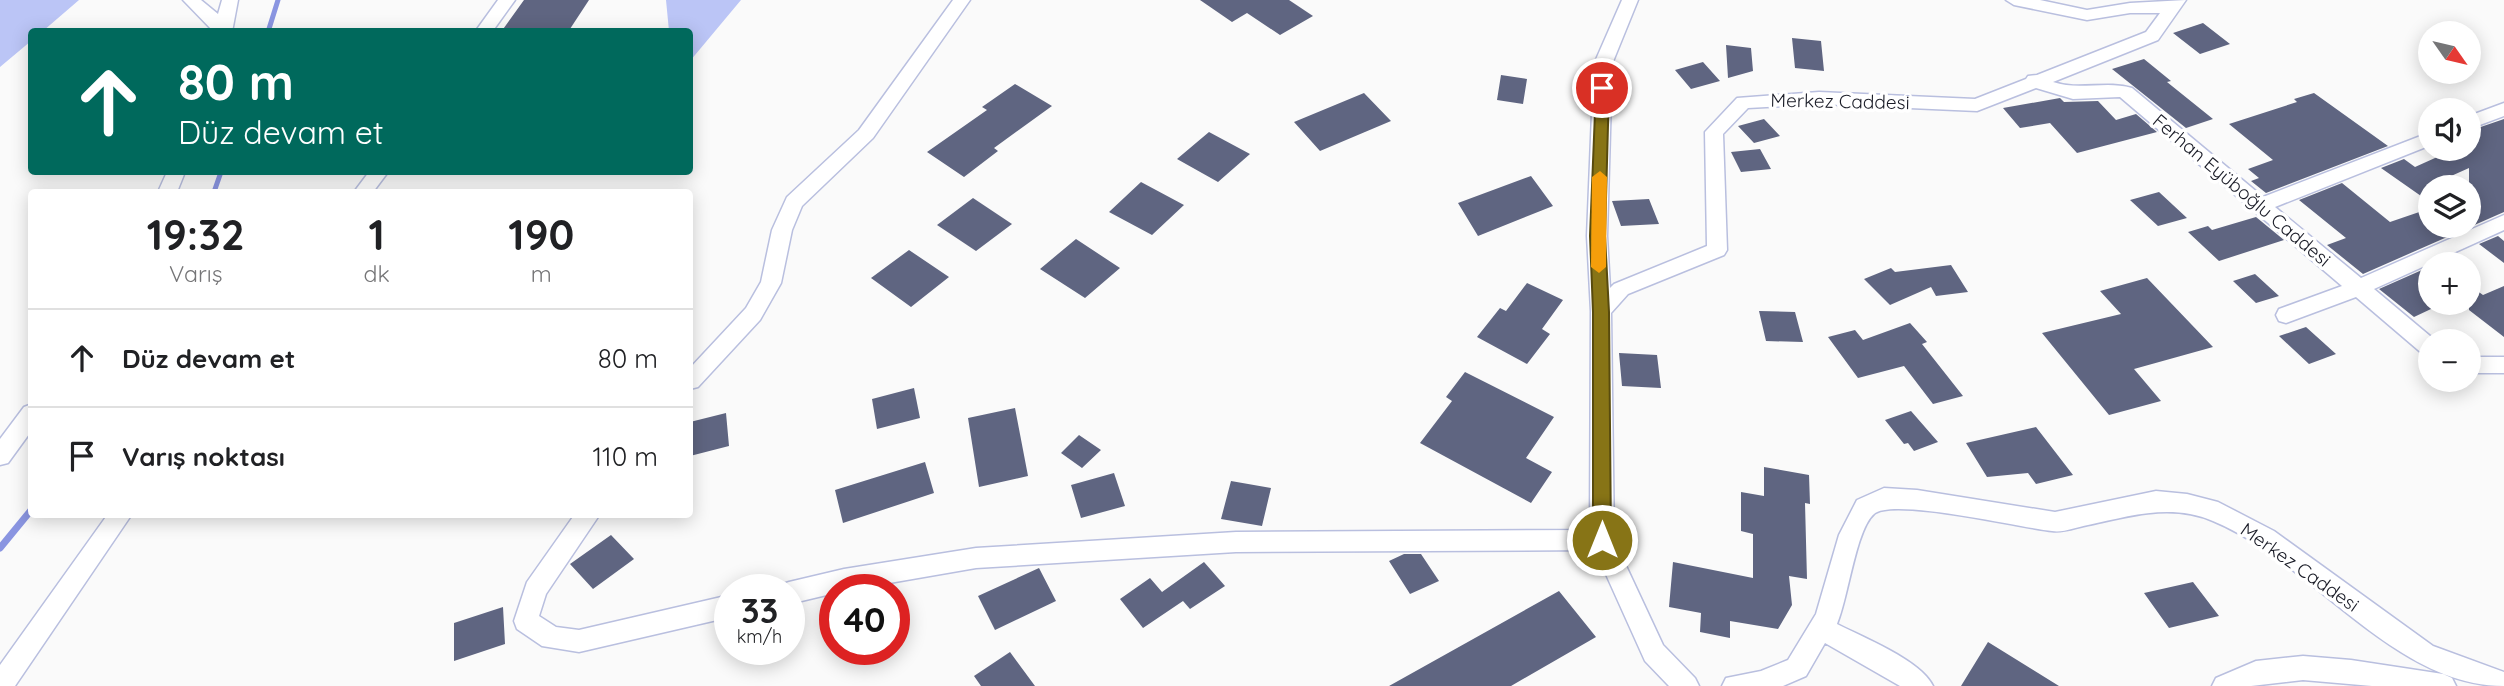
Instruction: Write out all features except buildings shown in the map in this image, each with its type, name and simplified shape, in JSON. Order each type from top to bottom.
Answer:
[{"type":"street","points":[[191,0],[222,28]]},
{"type":"street","points":[[223,28],[230,0]]},
{"type":"street","points":[[486,28],[507,0]]},
{"type":"street","points":[[693,378],[753,314],[771,283],[782,230],[793,202],[866,134],[962,0]]},
{"type":"street","points":[[1630,0],[1603,64],[1597,236],[1601,312],[1602,540],[1654,653],[1686,686]]},
{"type":"street","points":[[2014,0],[2087,15],[2176,3]]},
{"type":"street","name":"Merkez Caddesi","points":[[1601,312],[1621,289],[1717,250],[1714,132],[1743,102],[1819,98],[1976,105],[2034,80],[2152,36],[2176,3]]},
{"type":"street","name":"Ferhan Eyüboğlu Caddesi","points":[[2034,80],[2050,88],[2078,93],[2112,88],[2126,92],[2418,338]]},
{"type":"street","points":[[2481,119],[2504,110]]},
{"type":"street","points":[[2262,205],[2418,143]]},
{"type":"street","points":[[365,189],[377,175]]},
{"type":"street","points":[[2286,315],[2358,288],[2504,222]]},
{"type":"street","points":[[2481,367],[2504,365]]},
{"type":"street","points":[[0,456],[28,418]]},
{"type":"street","name":"Merkez Caddesi","points":[[1735,686],[1762,683],[1797,668],[1827,618],[1851,535],[1865,507],[1884,498],[1917,500],[2054,522],[2156,501],[2187,504],[2218,512],[2266,538],[2424,654],[2504,684]]},
{"type":"street","points":[[0,686],[118,518]]},
{"type":"street","points":[[586,518],[535,590],[526,621],[551,638],[579,641],[714,610]]},
{"type":"street","points":[[805,589],[976,558],[1236,542],[1602,540]]},
{"type":"street","points":[[1821,628],[1894,667],[1920,686]]},
{"type":"street","points":[[2225,686],[2312,668],[2443,686]]},
{"type":"shaded area","points":[[0,0],[79,0],[46,28],[28,28],[28,44],[0,67]]},
{"type":"shaded area","points":[[666,0],[741,0],[693,57],[693,28],[669,28]]},
{"type":"waterway","points":[[269,28],[278,0]]},
{"type":"waterway","points":[[215,189],[220,175]]},
{"type":"waterway","points":[[0,548],[28,514]]},
{"type":"slow traffic","points":[[1599,267],[1597,236],[1600,177]]},
{"type":"route","points":[[1602,88],[1597,236],[1601,312],[1602,540]]}]
